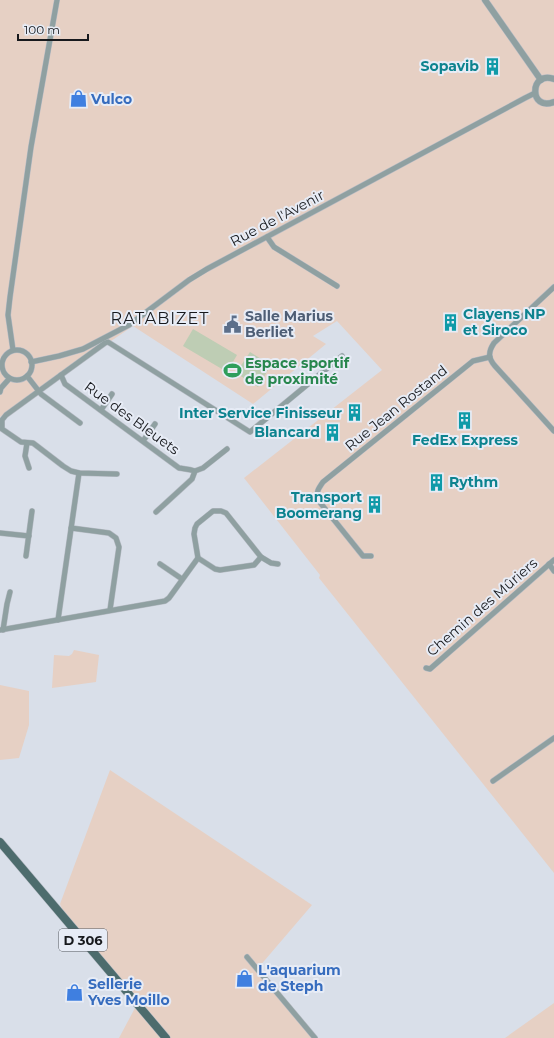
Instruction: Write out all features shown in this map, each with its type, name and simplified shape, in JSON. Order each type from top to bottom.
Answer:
[{"type":"main road","name":"D 306","points":[[0,842],[166,1038]]},
{"type":"street","points":[[13,350],[8,315],[10,297],[31,147],[57,0]]},
{"type":"street","points":[[485,0],[541,80]]},
{"type":"street","points":[[554,79],[547,78],[541,80],[536,86],[535,93],[538,100],[541,102],[548,104],[554,102]]},
{"type":"street","name":"Rue de l'Avenir","points":[[31,362],[83,349],[129,324],[189,280],[535,93]]},
{"type":"street","points":[[267,237],[274,247],[337,286]]},
{"type":"street","points":[[554,287],[494,343],[490,349],[491,362],[554,431]]},
{"type":"street","points":[[117,474],[71,471],[33,443],[21,442],[2,429],[2,420],[6,415],[108,342],[250,432],[342,356]]},
{"type":"street","points":[[13,350],[26,352],[29,355],[31,362],[31,369],[27,376],[20,380],[9,379],[3,374],[1,362],[5,356],[13,350]]},
{"type":"street","name":"Rue Jean Rostand","points":[[371,556],[363,556],[318,500],[318,489],[323,482],[473,361],[490,357]]},
{"type":"street","name":"Rue des Bleuets","points":[[61,375],[65,384],[179,468],[195,471]]},
{"type":"street","points":[[27,376],[41,394],[80,422]]},
{"type":"street","points":[[0,392],[1,388],[9,379]]},
{"type":"street","points":[[101,410],[112,394]]},
{"type":"street","points":[[143,441],[155,424]]},
{"type":"street","points":[[27,443],[25,456],[29,468]]},
{"type":"street","points":[[156,512],[192,479],[195,471],[203,468],[227,449]]},
{"type":"street","points":[[58,620],[79,472]]},
{"type":"street","points":[[10,592],[1,630],[165,601],[198,558],[194,534],[197,524],[216,510],[226,513],[261,557],[271,563],[278,564]]},
{"type":"street","points":[[26,556],[32,512]]},
{"type":"street","points":[[71,528],[109,533],[116,538],[119,547],[110,610]]},
{"type":"street","points":[[0,533],[29,536]]},
{"type":"street","points":[[198,558],[215,569],[220,570],[254,565],[261,557]]},
{"type":"street","name":"Chemin des Mûriers","points":[[426,668],[430,669],[554,560]]},
{"type":"street","points":[[160,564],[182,579]]},
{"type":"street","points":[[549,564],[554,571]]},
{"type":"street","points":[[493,781],[554,738]]},
{"type":"street","points":[[247,957],[315,1038]]},
{"type":"shaded area","points":[[0,0],[554,0],[554,873],[319,578],[320,575],[244,478],[382,370],[337,321],[313,336],[326,344],[253,404],[133,326],[0,417]]},
{"type":"shaded area","points":[[74,650],[99,655],[96,682],[52,688],[54,655],[69,656]]},
{"type":"shaded area","points":[[0,685],[29,691],[29,725],[19,758],[0,760]]},
{"type":"shaded area","points":[[110,770],[312,905],[259,967],[318,1038],[119,1038],[135,1008],[72,932],[60,904]]},
{"type":"shaded area","points":[[554,1003],[554,1038],[505,1038]]},
{"type":"green space","points":[[193,329],[237,355],[227,372],[183,346]]},
{"type":"green space","points":[[250,352],[271,365],[258,387],[236,373]]},
{"type":"place","name":"Sopavib","points":[[492,66]]},
{"type":"place","name":"Vulco","points":[[78,99]]},
{"type":"place","name":"Clayens NP et Siroco","points":[[450,322]]},
{"type":"place","name":"Salle Marius Berliet","points":[[232,324]]},
{"type":"place","name":"Espace sportif de proximité","points":[[232,371]]},
{"type":"place","name":"Inter Service Finisseur","points":[[355,413]]},
{"type":"place","name":"FedEx Express","points":[[465,420]]},
{"type":"place","name":"Blancard","points":[[333,432]]},
{"type":"place","name":"Rythm","points":[[436,482]]},
{"type":"place","name":"Transport Boomerang","points":[[375,505]]},
{"type":"place","name":"L'aquarium de Steph","points":[[245,978]]},
{"type":"place","name":"Sellerie Yves Moillo","points":[[75,992]]},
{"type":"district","name":"RATABIZET","points":[[160,318]]}]
